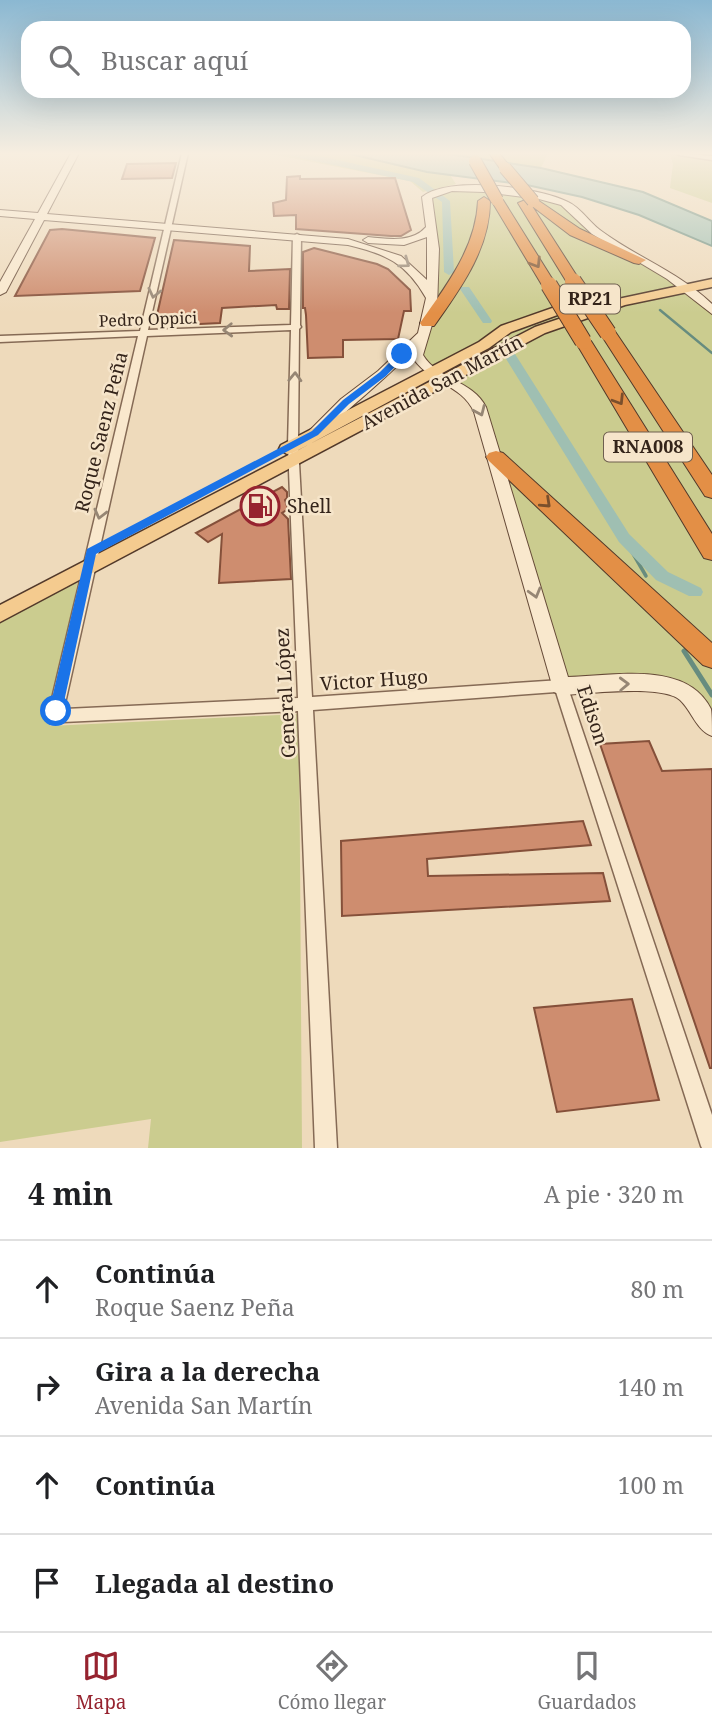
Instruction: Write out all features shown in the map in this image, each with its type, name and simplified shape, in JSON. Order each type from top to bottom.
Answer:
[{"type":"highway","name":"RNA008","points":[[426,327],[482,233],[488,207]]},
{"type":"highway","name":"RNA008","points":[[494,207],[549,285],[712,552]]},
{"type":"highway","name":"RNA008","points":[[531,207],[573,281],[712,491]]},
{"type":"highway","points":[[536,207],[575,232],[639,260]]},
{"type":"highway","points":[[496,457],[712,658]]},
{"type":"main road","points":[[0,292],[46,207]]},
{"type":"main road","points":[[426,207],[432,226],[434,249],[426,327],[417,355],[422,366],[430,372]]},
{"type":"main road","points":[[570,207],[593,230],[639,260],[682,283],[712,310]]},
{"type":"main road","points":[[0,213],[348,242],[396,256],[425,281],[430,296]]},
{"type":"main road","points":[[319,238],[405,241],[425,235],[432,226]]},
{"type":"main road","name":"Avenida San Martín","points":[[0,614],[89,560],[294,452],[444,381],[540,330],[712,274]]},
{"type":"main road","name":"Avenida San Martín","points":[[294,452],[315,433],[484,345],[506,329],[541,314],[599,296],[682,283],[712,283]]},
{"type":"main road","points":[[315,433],[346,402],[383,374],[426,327]]},
{"type":"main road","name":"Edison","points":[[430,372],[473,397],[481,412],[561,686]]},
{"type":"main road","name":"Avenida San Martín","points":[[0,600],[89,560]]},
{"type":"main road","points":[[561,686],[657,683],[686,692],[712,727]]},
{"type":"street","name":"Roque Saenz Peña","points":[[63,716],[56,711],[173,207]]},
{"type":"street","name":"General López","points":[[297,236],[294,452],[326,1148]]},
{"type":"street","name":"Pedro Oppici","points":[[0,339],[297,327]]},
{"type":"street","name":"Victor Hugo","points":[[63,716],[307,704],[561,686]]},
{"type":"street","name":"Edison","points":[[561,686],[712,1146]]},
{"type":"green space","points":[[427,207],[563,207],[593,230],[659,269],[712,310],[712,727],[686,692],[561,686],[473,397],[422,366],[424,331],[428,323]]},
{"type":"green space","points":[[78,580],[50,726],[299,714],[302,1148],[148,1148],[151,1119],[0,1142],[0,623]]},
{"type":"shaded area","points":[[612,207],[678,207],[712,221],[712,246]]},
{"type":"building","points":[[273,207],[404,207],[411,230],[401,236],[391,236],[296,229],[296,215],[274,216]]},
{"type":"building","points":[[50,230],[155,238],[140,291],[15,296]]},
{"type":"building","points":[[174,240],[250,246],[249,271],[290,269],[289,309],[277,309],[276,305],[222,308],[220,323],[180,325],[181,315],[157,315]]},
{"type":"building","points":[[314,248],[377,264],[388,269],[410,290],[411,311],[404,311],[398,339],[343,340],[343,357],[308,358],[306,315],[303,308],[303,252]]},
{"type":"building","points":[[282,487],[287,492],[285,500],[288,509],[282,513],[288,519],[291,579],[219,583],[222,534],[208,542],[196,533]]},
{"type":"building","points":[[649,741],[662,771],[712,769],[712,1068],[600,744]]},
{"type":"building","points":[[583,821],[591,845],[427,859],[428,876],[603,873],[610,901],[342,916],[341,841]]},
{"type":"building","points":[[632,999],[659,1100],[557,1112],[534,1008]]},
{"type":"waterway","points":[[446,207],[449,272]]},
{"type":"waterway","points":[[465,289],[487,321]]},
{"type":"waterway","points":[[660,310],[712,353]]},
{"type":"waterway","points":[[509,354],[624,538],[662,576],[695,592]]},
{"type":"waterway","points":[[624,538],[646,576]]},
{"type":"waterway","points":[[684,651],[712,695]]},
{"type":"place","name":"Shell","points":[[260,506]]},
{"type":"route","points":[[56,711],[91,552],[315,433],[346,402],[383,374],[402,354]]}]
